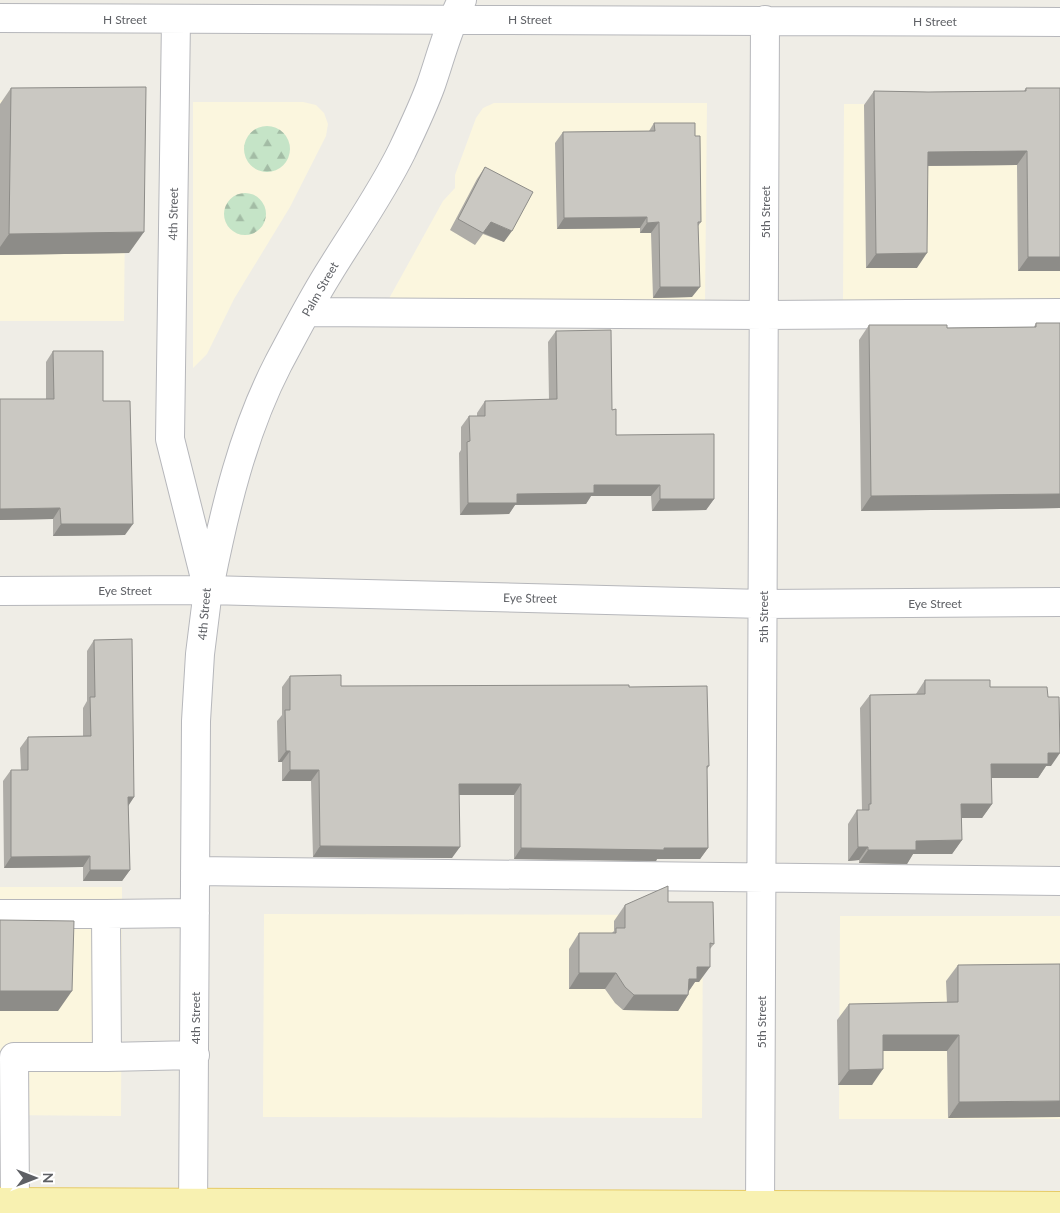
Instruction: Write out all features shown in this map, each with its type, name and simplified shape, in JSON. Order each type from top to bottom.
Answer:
[{"type":"main road","points":[[8,1202],[193,1208],[760,1209],[1060,1206]]},
{"type":"street","name":"H Street","points":[[0,18],[176,19],[457,10],[765,20],[1060,22]]},
{"type":"street","name":"Palm Street","points":[[208,590],[223,518],[239,461],[260,406],[278,365],[306,312],[327,275],[367,215],[402,152],[431,87],[457,10]]},
{"type":"street","name":"4th Street","points":[[176,19],[170,439],[208,590],[200,654],[196,721],[193,1208]]},
{"type":"street","name":"5th Street","points":[[760,1209],[765,20]]},
{"type":"street","points":[[306,312],[764,315],[1060,312]]},
{"type":"street","name":"Eye Street","points":[[0,591],[208,590],[763,604],[1060,602]]},
{"type":"street","points":[[195,871],[1060,882]]},
{"type":"street","points":[[0,914],[194,913]]},
{"type":"street","points":[[106,914],[107,1057]]},
{"type":"street","points":[[8,1202],[14,1057],[194,1055]]},
{"type":"shaded area","points":[[0,100],[126,100],[124,321],[0,321]]},
{"type":"shaded area","points":[[193,102],[303,102],[316,105],[324,113],[328,124],[326,136],[290,207],[234,299],[207,354],[193,368]]},
{"type":"shaded area","points":[[494,103],[707,103],[705,306],[386,304],[443,201],[455,188],[455,175],[476,118],[483,108]]},
{"type":"shaded area","points":[[844,104],[1060,104],[1060,307],[843,306]]},
{"type":"shaded area","points":[[0,887],[122,887],[121,1116],[0,1115]]},
{"type":"shaded area","points":[[264,914],[703,915],[702,1118],[263,1117]]},
{"type":"shaded area","points":[[840,916],[1060,916],[1060,1119],[839,1119]]},
{"type":"green space","points":[[272,126],[284,132],[289,140],[289,158],[284,166],[276,171],[262,172],[250,166],[245,158],[244,144],[250,132],[258,127]]},
{"type":"green space","points":[[241,193],[249,193],[260,199],[266,214],[260,229],[249,235],[241,235],[230,229],[224,218],[224,210],[230,199]]},
{"type":"building","points":[[146,87],[144,232],[9,234],[11,88]]},
{"type":"building","points":[[1026,88],[1060,88],[1060,257],[1028,257],[1027,151],[928,152],[927,253],[876,254],[874,91],[1026,91]]},
{"type":"building","points":[[654,123],[695,123],[695,136],[700,136],[701,222],[698,222],[700,287],[660,287],[659,222],[647,223],[647,217],[564,218],[563,132],[655,131]]},
{"type":"building","points":[[485,167],[533,192],[512,231],[491,222],[483,233],[458,219]]},
{"type":"building","points":[[1036,323],[1060,323],[1060,494],[871,496],[869,325],[947,325],[947,328],[1036,327]]},
{"type":"building","points":[[611,330],[612,410],[616,409],[616,435],[714,434],[714,499],[660,499],[660,485],[594,485],[594,493],[517,494],[517,503],[468,503],[467,442],[470,441],[469,416],[485,416],[485,401],[557,399],[556,331]]},
{"type":"building","points":[[53,351],[103,351],[103,401],[130,401],[133,524],[61,524],[60,508],[0,509],[0,399],[54,399]]},
{"type":"building","points":[[132,639],[134,797],[128,797],[130,870],[90,870],[90,856],[11,857],[11,770],[28,770],[28,737],[91,736],[90,697],[95,697],[94,640]]},
{"type":"building","points":[[341,675],[341,686],[707,686],[709,766],[707,766],[708,848],[664,848],[664,850],[521,848],[521,784],[459,784],[460,847],[320,846],[319,770],[290,770],[290,751],[286,751],[285,710],[290,710],[290,676]]},
{"type":"building","points":[[925,680],[990,680],[990,687],[1047,687],[1048,697],[1059,697],[1060,753],[1048,753],[1048,764],[991,764],[992,804],[961,804],[962,840],[916,841],[916,850],[868,850],[868,847],[858,847],[857,810],[869,810],[869,804],[871,804],[870,695],[925,694]]},
{"type":"building","points":[[668,886],[668,902],[713,902],[714,944],[710,943],[710,967],[697,967],[697,979],[689,979],[688,995],[634,995],[625,987],[616,973],[579,973],[579,933],[616,933],[616,928],[625,928],[625,905]]},
{"type":"building","points":[[0,920],[74,921],[72,991],[0,991]]},
{"type":"building","points":[[1060,964],[1060,1101],[959,1102],[959,1035],[883,1035],[883,1069],[849,1070],[849,1004],[958,1002],[958,965]]}]
